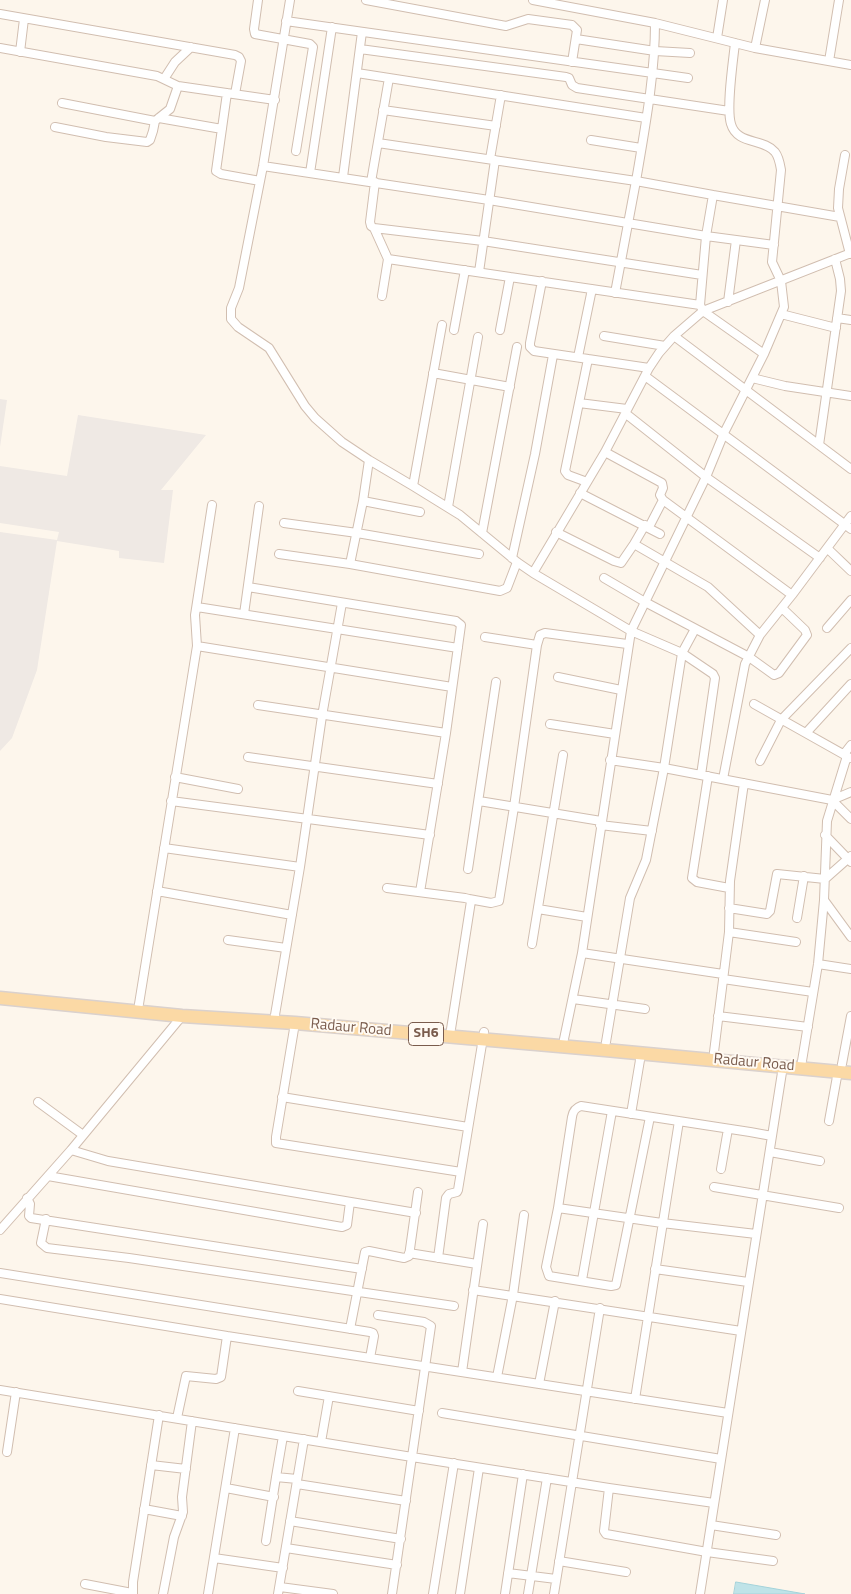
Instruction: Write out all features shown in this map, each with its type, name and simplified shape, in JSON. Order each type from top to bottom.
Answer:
[{"type":"main road","name":"Radaur Road","points":[[0,991],[451,1029],[484,1036],[641,1054],[783,1066],[846,1068]]},
{"type":"main road","name":"Radaur Road","points":[[0,998],[182,1016],[606,1042],[802,1061],[846,1068]]},
{"type":"street","points":[[258,0],[255,34],[310,44],[314,47],[296,151]]},
{"type":"street","points":[[290,0],[264,166],[238,288],[230,308],[230,319],[238,327],[269,348],[299,398],[315,418],[342,442],[448,507],[533,573],[630,631],[682,653],[708,670],[715,678],[692,878],[697,882],[729,888]]},
{"type":"street","points":[[366,0],[506,26],[524,19],[572,25],[577,30],[572,62]]},
{"type":"street","points":[[533,0],[655,23],[755,48],[851,65]]},
{"type":"street","points":[[717,38],[723,0]]},
{"type":"street","points":[[755,48],[765,0]]},
{"type":"street","points":[[829,61],[839,0]]},
{"type":"street","points":[[0,14],[239,57],[240,67],[222,129],[216,167],[218,173],[260,181]]},
{"type":"street","points":[[20,52],[24,18]]},
{"type":"street","points":[[286,21],[688,78]]},
{"type":"street","points":[[615,293],[636,181],[653,72],[655,23]]},
{"type":"street","points":[[310,173],[332,27]]},
{"type":"street","points":[[343,177],[362,32]]},
{"type":"street","points":[[576,39],[655,51],[690,53]]},
{"type":"street","points":[[564,1039],[582,953],[630,631],[764,354],[781,314],[784,301],[780,281],[772,262],[782,170],[778,156],[774,151],[743,138],[736,133],[731,124],[730,111],[735,43]]},
{"type":"street","points":[[164,79],[175,62],[191,47]]},
{"type":"street","points":[[0,48],[123,69],[164,79],[178,86],[275,100]]},
{"type":"street","points":[[360,49],[566,77],[577,88],[730,111]]},
{"type":"street","points":[[357,73],[646,118]]},
{"type":"street","points":[[382,296],[388,259],[370,222],[373,182],[388,78]]},
{"type":"street","points":[[55,127],[106,137],[146,142],[150,140],[157,120],[170,109],[178,86]]},
{"type":"street","points":[[479,272],[501,95]]},
{"type":"street","points":[[62,103],[157,120],[222,129]]},
{"type":"street","points":[[383,110],[496,126]]},
{"type":"street","points":[[591,140],[641,148]]},
{"type":"street","points":[[378,143],[636,181],[840,217]]},
{"type":"street","points":[[388,259],[510,276],[702,308],[728,302],[850,254],[840,217],[839,196],[845,155]]},
{"type":"street","points":[[264,166],[628,222],[706,236],[774,245]]},
{"type":"street","points":[[533,573],[606,452],[647,372],[665,346],[702,308],[702,275],[713,195]]},
{"type":"street","points":[[374,228],[483,241],[620,264],[702,275]]},
{"type":"street","points":[[728,302],[736,240]]},
{"type":"street","points":[[819,445],[838,318],[841,285],[835,259]]},
{"type":"street","points":[[454,330],[465,270]]},
{"type":"street","points":[[500,330],[510,276]]},
{"type":"street","points":[[542,281],[530,347],[534,351],[578,357],[647,372],[724,434],[848,526]]},
{"type":"street","points":[[578,357],[592,289]]},
{"type":"street","points":[[702,308],[764,354]]},
{"type":"street","points":[[781,314],[836,328]]},
{"type":"street","points":[[838,318],[851,320]]},
{"type":"street","points":[[413,486],[442,325]]},
{"type":"street","points":[[604,336],[665,346]]},
{"type":"street","points":[[674,336],[851,469]]},
{"type":"street","points":[[448,507],[478,337]]},
{"type":"street","points":[[482,533],[518,347]]},
{"type":"street","points":[[279,554],[350,564],[500,591],[507,588],[535,454],[553,354]]},
{"type":"street","points":[[587,482],[568,475],[566,470],[588,359]]},
{"type":"street","points":[[434,373],[510,386]]},
{"type":"street","points":[[752,378],[785,386],[851,396]]},
{"type":"street","points":[[580,403],[626,411],[706,477],[820,558]]},
{"type":"street","points":[[606,452],[662,484],[663,488],[660,496],[663,500],[792,595]]},
{"type":"street","points":[[350,564],[369,460]]},
{"type":"street","points":[[580,493],[660,534]]},
{"type":"street","points":[[556,532],[617,563],[623,561],[663,500]]},
{"type":"street","points":[[363,501],[420,512]]},
{"type":"street","points":[[138,1004],[197,646],[195,623],[212,505]]},
{"type":"street","points":[[244,614],[258,506]]},
{"type":"street","points":[[724,779],[745,664],[760,635],[820,558],[848,526],[851,516]]},
{"type":"street","points":[[284,524],[357,533],[479,554]]},
{"type":"street","points":[[634,544],[708,587],[760,635]]},
{"type":"street","points":[[828,549],[851,570]]},
{"type":"street","points":[[604,578],[749,657],[771,674],[777,674],[806,638],[807,633],[782,608]]},
{"type":"street","points":[[248,587],[459,623],[461,626],[420,892]]},
{"type":"street","points":[[827,628],[851,600]]},
{"type":"street","points":[[275,1015],[300,867],[322,716],[342,603]]},
{"type":"street","points":[[197,607],[458,648]]},
{"type":"street","points":[[606,1042],[631,892],[644,867],[652,831],[682,653],[695,629]]},
{"type":"street","points":[[387,888],[491,902],[499,900],[540,635],[545,633],[627,644]]},
{"type":"street","points":[[485,637],[537,645]]},
{"type":"street","points":[[197,646],[452,687]]},
{"type":"street","points":[[760,761],[781,720],[851,648]]},
{"type":"street","points":[[558,678],[621,690]]},
{"type":"street","points":[[468,869],[496,682]]},
{"type":"street","points":[[806,733],[851,684]]},
{"type":"street","points":[[754,704],[847,757]]},
{"type":"street","points":[[258,705],[446,733]]},
{"type":"street","points":[[550,724],[614,734]]},
{"type":"street","points":[[802,1061],[818,964],[824,900],[827,821],[832,800],[851,745]]},
{"type":"street","points":[[532,944],[563,755]]},
{"type":"street","points":[[248,757],[438,784]]},
{"type":"street","points":[[610,760],[664,768],[832,800],[851,792]]},
{"type":"street","points":[[175,777],[238,789]]},
{"type":"street","points":[[714,1052],[729,932],[729,888],[744,783]]},
{"type":"street","points":[[832,800],[851,819]]},
{"type":"street","points":[[171,801],[430,835]]},
{"type":"street","points":[[479,801],[652,831]]},
{"type":"street","points":[[729,908],[767,914],[770,911],[777,874],[825,879],[850,859],[825,835]]},
{"type":"street","points":[[164,848],[300,867]]},
{"type":"street","points":[[797,918],[804,876]]},
{"type":"street","points":[[157,890],[292,915]]},
{"type":"street","points":[[451,1029],[470,906],[469,899]]},
{"type":"street","points":[[824,900],[851,937]]},
{"type":"street","points":[[538,909],[587,917]]},
{"type":"street","points":[[729,932],[796,942]]},
{"type":"street","points":[[228,940],[286,948]]},
{"type":"street","points":[[582,953],[813,992]]},
{"type":"street","points":[[818,964],[851,969]]},
{"type":"street","points":[[573,999],[645,1009]]},
{"type":"street","points":[[0,1230],[83,1135],[182,1016]]},
{"type":"street","points":[[718,1016],[808,1026]]},
{"type":"street","points":[[829,1121],[846,1068],[851,1016]]},
{"type":"street","points":[[295,1023],[276,1143],[461,1172]]},
{"type":"street","points":[[438,1258],[446,1198],[450,1194],[457,1192],[484,1036]]},
{"type":"street","points":[[631,1114],[641,1054]]},
{"type":"street","points":[[700,1594],[783,1066]]},
{"type":"street","points":[[282,1097],[468,1127]]},
{"type":"street","points":[[38,1102],[83,1135]]},
{"type":"street","points":[[650,1116],[616,1285],[611,1286],[549,1276],[546,1270],[574,1109],[581,1106],[650,1116],[772,1136]]},
{"type":"street","points":[[582,1280],[612,1111]]},
{"type":"street","points":[[635,1399],[679,1121]]},
{"type":"street","points":[[721,1169],[728,1129]]},
{"type":"street","points":[[70,1150],[108,1161],[416,1213]]},
{"type":"street","points":[[770,1152],[820,1161]]},
{"type":"street","points":[[48,1176],[342,1227],[347,1225],[350,1202]]},
{"type":"street","points":[[714,1187],[839,1208]]},
{"type":"street","points":[[350,1329],[366,1251],[404,1258],[409,1256],[418,1192]]},
{"type":"street","points":[[27,1198],[30,1204],[29,1216],[31,1218],[362,1269]]},
{"type":"street","points":[[558,1208],[756,1234]]},
{"type":"street","points":[[497,1377],[513,1295],[524,1215]]},
{"type":"street","points":[[46,1219],[42,1243],[47,1248],[128,1258],[454,1306]]},
{"type":"street","points":[[462,1372],[482,1224]]},
{"type":"street","points":[[409,1253],[477,1264]]},
{"type":"street","points":[[655,1269],[748,1282]]},
{"type":"street","points":[[0,1273],[373,1333],[370,1358]]},
{"type":"street","points":[[473,1290],[555,1301],[741,1331]]},
{"type":"street","points":[[0,1299],[728,1413]]},
{"type":"street","points":[[539,1384],[555,1301]]},
{"type":"street","points":[[554,1594],[600,1308]]},
{"type":"street","points":[[378,1315],[424,1322],[430,1326],[392,1594]]},
{"type":"street","points":[[177,1418],[186,1376],[221,1378],[227,1336]]},
{"type":"street","points":[[0,1390],[479,1468],[714,1503]]},
{"type":"street","points":[[298,1391],[419,1411]]},
{"type":"street","points":[[7,1452],[16,1392]]},
{"type":"street","points":[[321,1442],[329,1396]]},
{"type":"street","points":[[442,1413],[721,1459]]},
{"type":"street","points":[[85,1584],[133,1594],[133,1582],[159,1415]]},
{"type":"street","points":[[163,1594],[174,1537],[182,1516],[182,1497],[192,1420]]},
{"type":"street","points":[[208,1594],[235,1428]]},
{"type":"street","points":[[266,1541],[283,1436]]},
{"type":"street","points":[[304,1439],[279,1591],[332,1594]]},
{"type":"street","points":[[433,1594],[454,1463]]},
{"type":"street","points":[[152,1465],[186,1470]]},
{"type":"street","points":[[460,1594],[479,1468]]},
{"type":"street","points":[[505,1594],[523,1474]]},
{"type":"street","points":[[276,1476],[406,1501]]},
{"type":"street","points":[[528,1594],[547,1478]]},
{"type":"street","points":[[226,1488],[274,1497]]},
{"type":"street","points":[[610,1488],[605,1528],[606,1534],[707,1552],[773,1561]]},
{"type":"street","points":[[144,1509],[182,1516]]},
{"type":"street","points":[[290,1521],[400,1539]]},
{"type":"street","points":[[711,1525],[776,1535]]},
{"type":"street","points":[[286,1548],[397,1565]]},
{"type":"street","points":[[214,1558],[283,1568]]},
{"type":"street","points":[[559,1561],[626,1572]]},
{"type":"street","points":[[508,1573],[556,1579]]},
{"type":"shaded area","points":[[0,399],[7,400],[0,447]]},
{"type":"shaded area","points":[[78,415],[206,435],[161,490],[173,490],[164,563],[119,558],[119,551],[57,541],[37,670],[12,738],[0,751],[0,532],[57,540],[59,532],[0,523],[0,466],[67,476]]},
{"type":"water","points":[[736,1582],[805,1594],[734,1594]]}]
